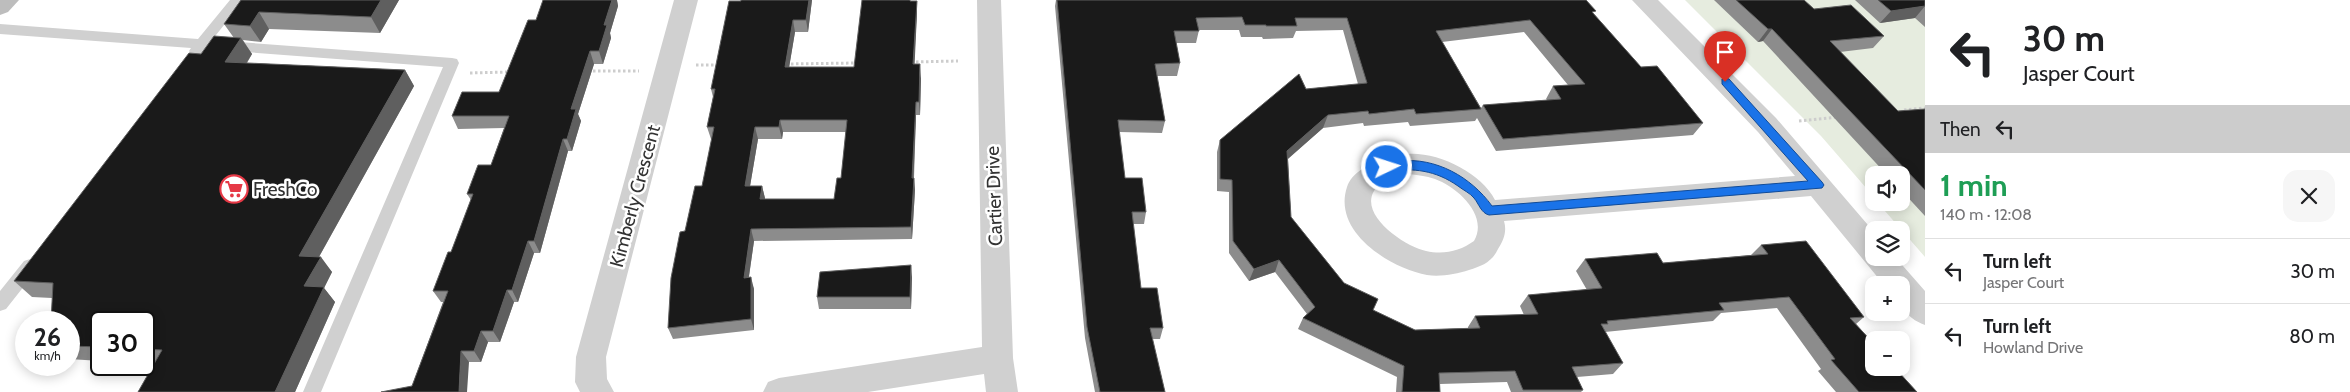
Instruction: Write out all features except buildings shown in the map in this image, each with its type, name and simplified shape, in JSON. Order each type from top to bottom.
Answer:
[{"type":"main road","points":[[0,7],[7,0]]},
{"type":"street","name":"Kimberly Crescent","points":[[598,392],[591,382],[591,357],[686,0]]},
{"type":"street","name":"Cartier Drive","points":[[989,0],[998,358],[1002,392]]},
{"type":"street","points":[[1644,0],[1766,125],[1865,241]]},
{"type":"street","points":[[1408,164],[1427,166],[1460,180],[1477,194],[1489,211],[1493,224],[1490,241],[1480,254],[1468,261],[1446,265],[1421,262],[1397,254],[1370,232],[1359,212],[1358,195],[1361,186],[1372,174],[1387,167],[1408,164]]},
{"type":"street","points":[[1489,211],[1818,185]]},
{"type":"street","points":[[1886,266],[1925,312]]},
{"type":"street","points":[[778,392],[998,358]]},
{"type":"lane","points":[[186,65],[237,0]]},
{"type":"lane","points":[[0,29],[452,63],[312,392]]},
{"type":"lane","points":[[0,304],[37,256]]},
{"type":"path","points":[[909,62],[958,61]]},
{"type":"path","points":[[782,64],[860,63]]},
{"type":"path","points":[[693,65],[723,65]]},
{"type":"path","points":[[584,72],[642,71]]},
{"type":"path","points":[[447,73],[516,72]]},
{"type":"path","points":[[1896,111],[1925,108]]},
{"type":"path","points":[[1766,125],[1839,117]]},
{"type":"shaded area","points":[[1685,0],[1925,0],[1925,257],[1910,240],[1910,221],[1894,221],[1885,211],[1910,211],[1910,166],[1865,166],[1865,187],[1821,136]]},
{"type":"place","name":"FreshCo","points":[[234,189]]},
{"type":"route","points":[[1387,167],[1408,164],[1427,166],[1449,174],[1460,180],[1477,194],[1489,211],[1818,185],[1739,95],[1725,82]]}]
